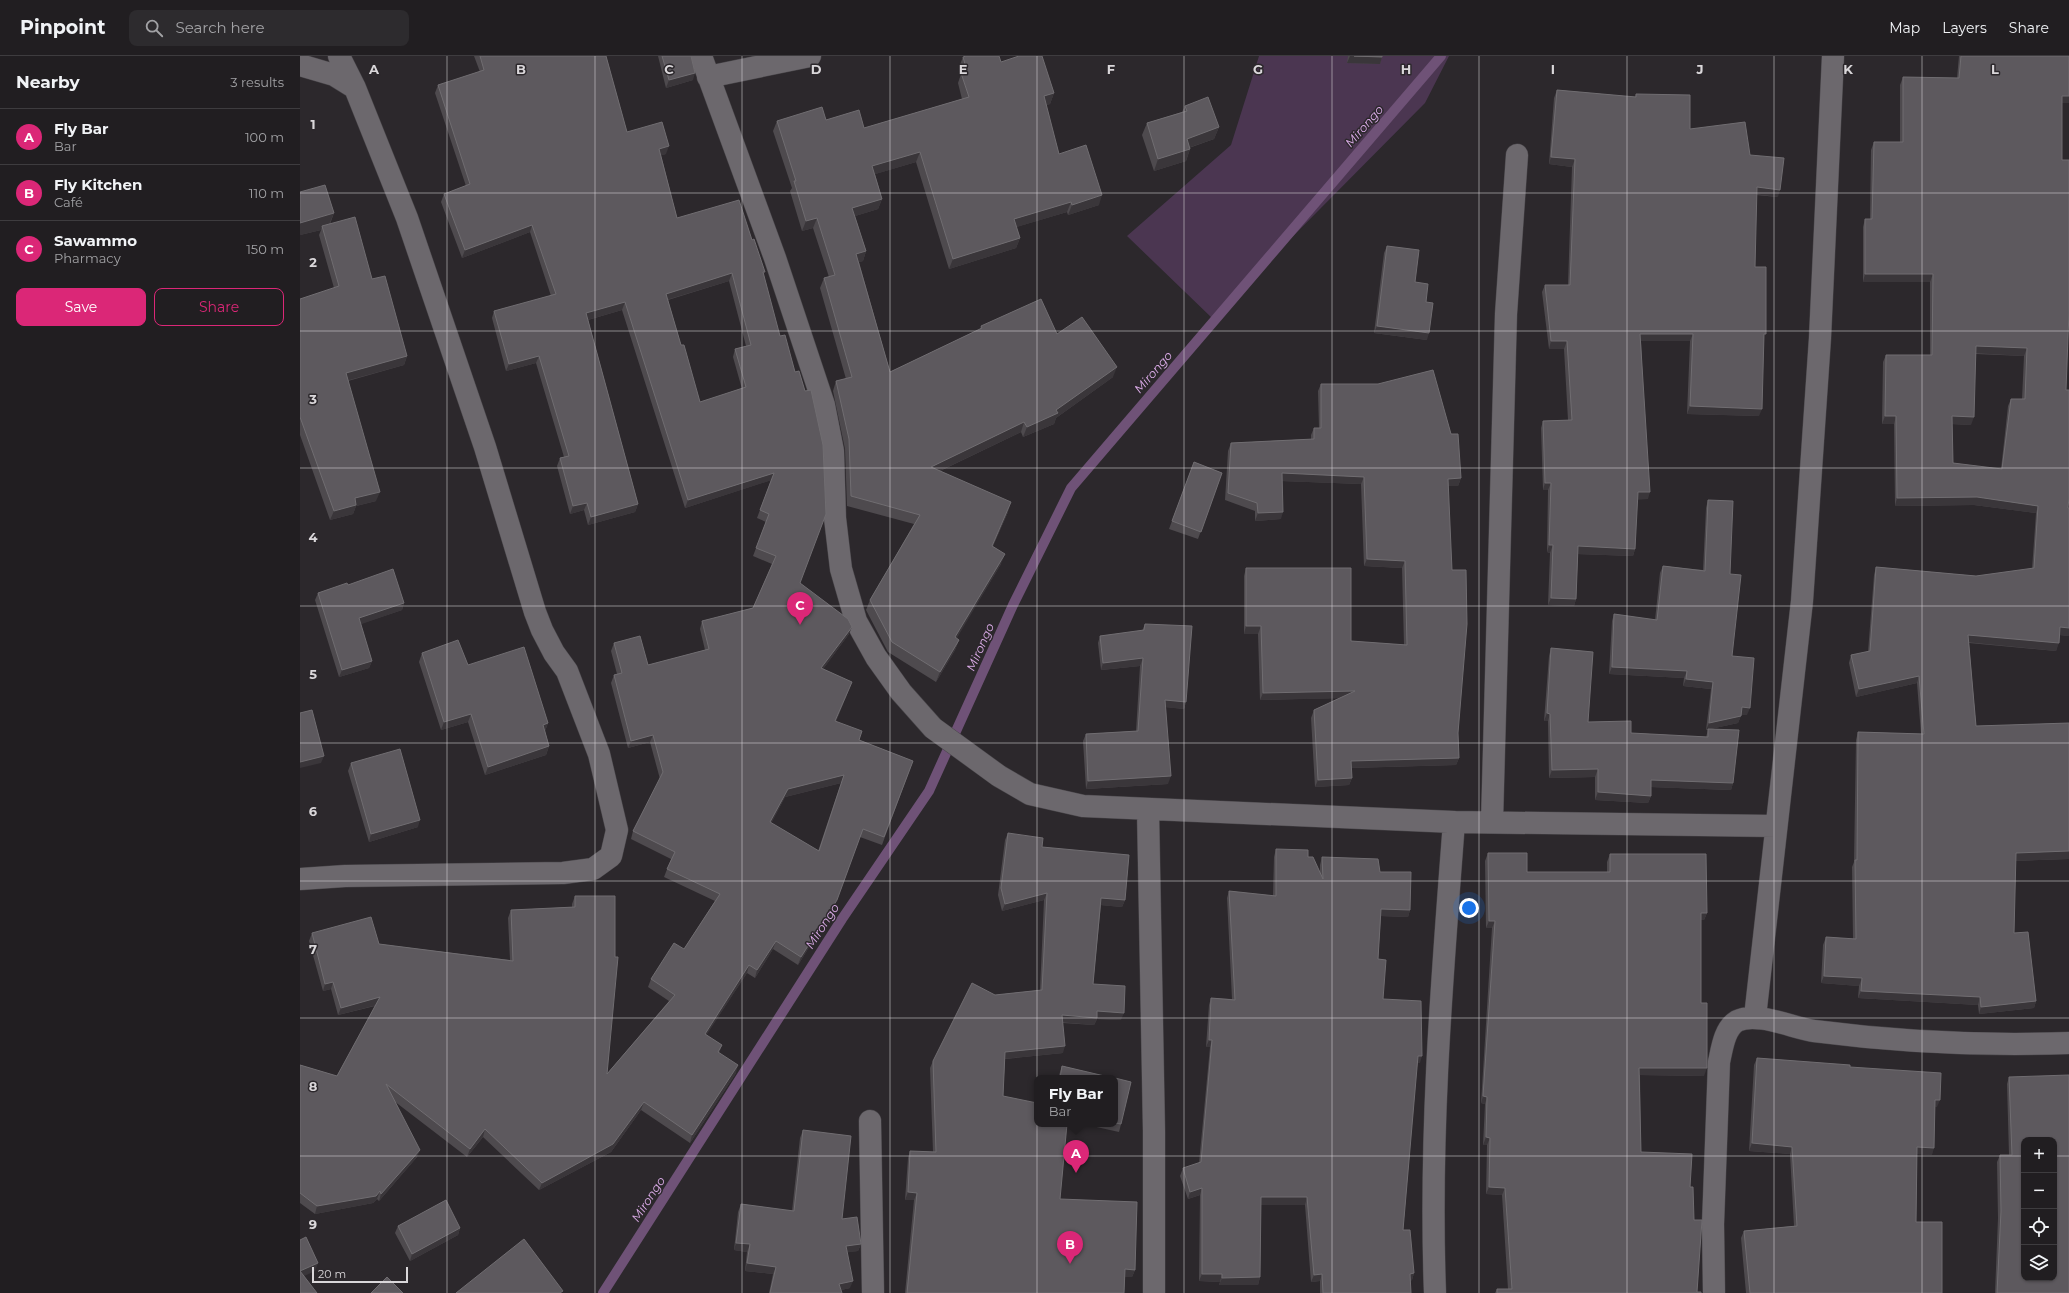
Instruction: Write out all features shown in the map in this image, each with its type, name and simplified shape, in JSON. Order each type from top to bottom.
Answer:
[{"type":"street","points":[[300,879],[345,876],[563,874],[593,869],[611,856],[617,830],[599,754],[582,706],[567,671],[551,647],[535,612],[517,559],[485,447],[407,218],[355,88],[339,56]]},
{"type":"street","points":[[701,56],[775,258],[824,405],[833,451],[835,518],[841,569],[856,621],[876,657],[933,728],[999,776],[1030,794],[1083,806],[1454,822],[1776,826]]},
{"type":"street","points":[[708,76],[810,56]]},
{"type":"street","points":[[1755,1017],[1802,601],[1820,338],[1833,56]]},
{"type":"street","points":[[300,65],[334,75],[355,88]]},
{"type":"street","points":[[1492,822],[1506,314],[1517,155]]},
{"type":"street","points":[[1148,810],[1154,1123],[1154,1293]]},
{"type":"street","points":[[1435,1293],[1433,1147],[1441,995],[1454,822]]},
{"type":"street","points":[[1714,1293],[1713,1224],[1719,1062],[1725,1036],[1737,1022],[1755,1017],[1807,1030],[1884,1040],[2014,1045],[2069,1043]]},
{"type":"street","points":[[870,1121],[873,1293]]},
{"type":"shaded area","points":[[1259,56],[1449,56],[1425,103],[1212,318],[1127,236],[1231,145]]},
{"type":"building","points":[[480,56],[606,56],[627,132],[662,122],[669,146],[659,149],[677,218],[739,200],[752,240],[754,239],[765,272],[763,272],[780,336],[785,335],[795,372],[799,371],[805,391],[811,390],[823,445],[826,514],[800,583],[848,619],[852,627],[821,668],[852,682],[835,721],[862,731],[859,740],[913,761],[884,837],[863,829],[837,900],[801,957],[776,941],[757,970],[749,965],[705,1034],[722,1045],[718,1052],[738,1065],[692,1135],[644,1102],[613,1144],[542,1183],[485,1129],[470,1149],[386,1084],[420,1150],[381,1194],[380,1191],[376,1196],[317,1206],[300,1193],[300,1065],[337,1076],[380,997],[341,1008],[333,982],[325,984],[312,933],[371,917],[379,944],[513,961],[511,910],[575,907],[575,896],[615,896],[615,957],[618,957],[607,1074],[675,995],[651,979],[674,943],[684,949],[720,894],[667,869],[675,852],[633,831],[663,772],[653,735],[631,741],[614,675],[622,673],[614,643],[640,636],[648,665],[709,649],[702,621],[753,608],[776,556],[756,548],[769,514],[760,510],[774,473],[688,500],[625,302],[586,313],[638,504],[591,517],[587,503],[573,506],[560,458],[569,456],[539,356],[509,364],[494,311],[556,294],[532,225],[465,250],[444,194],[470,184],[438,85],[484,70]],"holes":[[[732,273],[751,345],[735,349],[746,387],[700,402],[684,345],[681,345],[666,294]],[[844,775],[819,851],[770,822],[788,789]]]},
{"type":"building","points":[[662,56],[691,56],[695,73],[669,80]]},
{"type":"building","points":[[999,56],[1001,62],[1019,56],[1042,56],[1054,93],[1044,96],[1059,154],[1086,145],[1102,195],[1072,205],[1071,202],[1014,219],[1020,238],[953,259],[920,152],[872,166],[882,199],[852,208],[866,251],[856,254],[890,372],[982,328],[981,326],[1041,299],[1057,334],[1082,317],[1117,367],[1056,410],[1058,413],[1027,427],[1024,422],[931,467],[1011,502],[992,546],[1005,554],[955,637],[959,640],[940,672],[892,642],[870,600],[920,515],[851,496],[849,439],[836,381],[852,377],[824,278],[835,275],[817,218],[806,221],[794,181],[796,181],[777,121],[822,107],[826,120],[859,110],[864,128],[969,97],[961,73],[967,71],[963,57]]},
{"type":"building","points":[[1354,56],[1382,56],[1382,57]]},
{"type":"building","points":[[1961,56],[2069,56],[2069,96],[2062,96],[2062,160],[2069,160],[2069,311],[2066,390],[2069,390],[2069,628],[2060,627],[2059,643],[1968,635],[1976,726],[2069,723],[2069,851],[2016,853],[2014,933],[2028,932],[2036,1001],[1981,1007],[1980,997],[1861,991],[1862,978],[1824,976],[1826,937],[1856,939],[1855,860],[1857,860],[1858,732],[1924,734],[1919,676],[1859,689],[1851,655],[1870,651],[1876,567],[1976,576],[2034,568],[2038,506],[1977,497],[1897,498],[1896,416],[1885,416],[1886,355],[1932,355],[1933,274],[1865,274],[1865,219],[1872,219],[1874,142],[1903,142],[1903,77],[1959,78]],"holes":[[[1976,346],[2027,348],[2025,399],[2011,399],[2002,469],[1953,463],[1952,416],[1974,417]]]},
{"type":"building","points":[[1557,90],[1636,97],[1636,94],[1690,95],[1690,129],[1745,122],[1750,155],[1784,158],[1780,190],[1757,187],[1755,267],[1766,267],[1766,334],[1764,334],[1762,409],[1690,406],[1693,334],[1640,334],[1650,492],[1638,492],[1635,549],[1578,546],[1576,599],[1551,598],[1553,545],[1549,545],[1551,483],[1545,483],[1543,421],[1572,420],[1567,341],[1551,341],[1545,285],[1570,285],[1575,159],[1551,157]]},
{"type":"building","points":[[1208,97],[1219,127],[1187,139],[1190,149],[1158,159],[1147,123],[1187,111],[1185,106]]},
{"type":"building","points":[[325,185],[334,213],[300,223],[300,192]]},
{"type":"building","points":[[355,217],[372,279],[385,276],[407,356],[346,373],[380,492],[355,498],[356,505],[334,511],[300,417],[300,299],[339,286],[322,226]]},
{"type":"building","points":[[1387,246],[1419,250],[1415,282],[1428,284],[1426,302],[1433,303],[1429,333],[1377,326]]},
{"type":"building","points":[[1433,370],[1451,434],[1458,434],[1461,478],[1448,479],[1452,570],[1466,570],[1467,624],[1458,733],[1459,758],[1351,761],[1352,778],[1318,780],[1314,710],[1355,691],[1263,693],[1261,626],[1246,626],[1246,568],[1351,568],[1351,641],[1407,645],[1405,561],[1367,559],[1364,477],[1282,473],[1283,512],[1258,513],[1257,503],[1228,493],[1231,443],[1314,439],[1314,428],[1321,428],[1321,384],[1378,384]]},
{"type":"building","points":[[1194,462],[1222,473],[1201,532],[1172,521]]},
{"type":"building","points":[[1708,500],[1733,501],[1730,574],[1741,575],[1732,656],[1754,658],[1750,708],[1742,707],[1741,716],[1709,723],[1713,682],[1686,679],[1687,671],[1612,667],[1614,614],[1657,620],[1663,566],[1705,571]]},
{"type":"building","points":[[393,569],[404,603],[359,618],[372,661],[342,670],[318,593],[347,583],[348,585]]},
{"type":"building","points":[[1145,624],[1192,626],[1186,702],[1165,700],[1171,776],[1088,781],[1086,734],[1138,731],[1143,658],[1103,663],[1100,636],[1144,630]]},
{"type":"building","points":[[458,640],[468,665],[524,647],[548,723],[543,725],[549,746],[488,767],[471,714],[444,722],[422,653]]},
{"type":"building","points":[[1551,648],[1593,652],[1588,722],[1631,721],[1631,733],[1708,737],[1708,729],[1739,730],[1733,783],[1651,780],[1651,796],[1598,792],[1598,769],[1552,770],[1550,714],[1547,713]]},
{"type":"building","points":[[312,710],[324,756],[300,762],[300,713]]},
{"type":"building","points":[[400,749],[420,820],[371,834],[351,763]]},
{"type":"building","points":[[1008,833],[1043,838],[1042,847],[1129,855],[1125,900],[1101,898],[1093,984],[1125,986],[1124,1013],[1097,1011],[1097,1018],[1062,1015],[1065,1046],[1005,1052],[1003,1096],[1034,1102],[1034,1127],[1067,1127],[1060,1199],[1137,1202],[1135,1270],[1125,1269],[1124,1293],[907,1293],[917,1193],[908,1192],[910,1151],[936,1152],[933,1061],[972,983],[995,995],[1042,990],[1047,893],[1005,904],[1001,888]]},
{"type":"building","points":[[1276,849],[1308,850],[1308,857],[1313,857],[1323,879],[1322,857],[1378,859],[1380,872],[1411,872],[1410,910],[1381,909],[1378,959],[1386,960],[1383,999],[1421,1001],[1422,1056],[1418,1056],[1403,1230],[1410,1230],[1414,1273],[1410,1274],[1411,1293],[1323,1293],[1322,1274],[1314,1275],[1307,1197],[1261,1197],[1260,1277],[1222,1278],[1222,1274],[1202,1274],[1202,1188],[1190,1192],[1183,1168],[1201,1162],[1212,1040],[1209,1040],[1211,998],[1235,1000],[1229,891],[1276,896]]},
{"type":"building","points":[[1488,853],[1527,853],[1527,872],[1610,872],[1610,854],[1706,854],[1707,913],[1701,913],[1701,1003],[1707,1003],[1707,1068],[1639,1068],[1641,1152],[1692,1154],[1690,1187],[1693,1187],[1694,1220],[1702,1220],[1697,1292],[1701,1293],[1497,1293],[1497,1289],[1512,1289],[1505,1188],[1489,1187],[1490,1138],[1486,1137],[1487,1097],[1483,1096],[1495,921],[1489,921]]},
{"type":"building","points":[[1757,1058],[1850,1065],[1850,1067],[1941,1073],[1940,1100],[1935,1100],[1934,1148],[1917,1147],[1916,1222],[1942,1222],[1942,1293],[1750,1293],[1744,1231],[1797,1226],[1792,1147],[1752,1143]]},
{"type":"building","points":[[1062,1066],[1100,1075],[1060,1075]]},
{"type":"building","points":[[2069,1075],[2069,1293],[1997,1293],[2001,1211],[2000,1155],[2012,1155],[2009,1077]]},
{"type":"building","points":[[1118,1079],[1131,1082],[1121,1124],[1118,1124]]},
{"type":"building","points":[[803,1130],[851,1136],[842,1219],[857,1217],[861,1244],[846,1246],[853,1281],[839,1284],[842,1293],[770,1293],[776,1267],[747,1263],[750,1244],[736,1243],[741,1204],[794,1211]]},
{"type":"building","points":[[446,1200],[460,1228],[412,1254],[398,1226]]},
{"type":"building","points":[[306,1237],[318,1263],[300,1271],[300,1240]]},
{"type":"building","points":[[524,1239],[563,1291],[560,1293],[456,1293]]},
{"type":"building","points":[[300,1271],[317,1293],[300,1293]]},
{"type":"building","points":[[387,1277],[403,1293],[371,1293]]},
{"type":"waterway","name":"Mirongo","points":[[603,1293],[842,919],[929,791],[1013,605],[1071,488],[1441,56]]},
{"type":"place","name":"Sawammo","points":[[800,625]]},
{"type":"place","name":"Fly Bar","points":[[1076,1173]]},
{"type":"place","name":"Fly Kitchen","points":[[1070,1264]]}]
